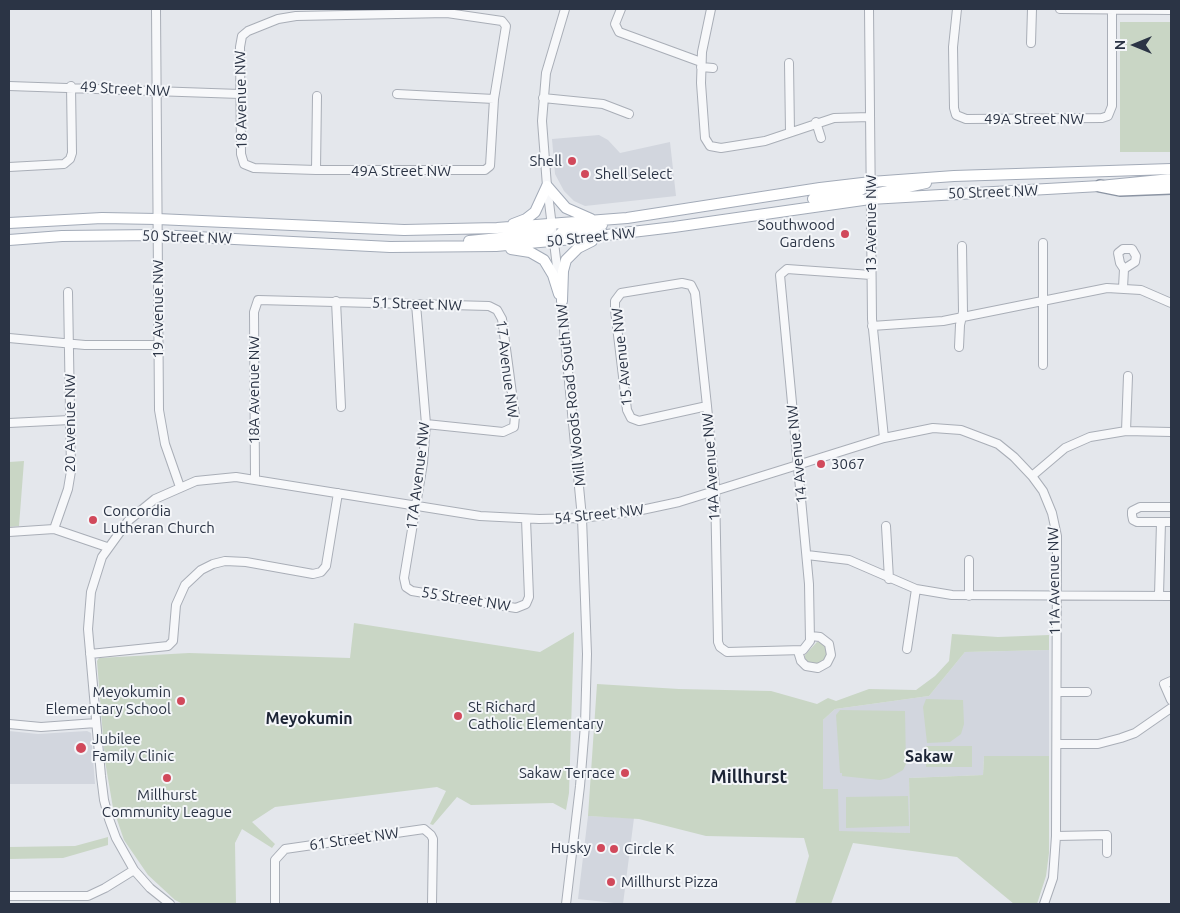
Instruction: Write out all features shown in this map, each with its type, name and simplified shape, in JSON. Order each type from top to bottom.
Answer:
[{"type":"highway","points":[[1100,186],[1120,190],[1171,188]]},
{"type":"main road","name":"50 Street NW","points":[[9,223],[102,218],[404,230],[497,228],[627,218],[820,188],[871,182],[954,176],[1171,169]]},
{"type":"main road","points":[[870,199],[877,192],[954,176]]},
{"type":"main road","name":"50 Street NW","points":[[9,240],[62,236],[157,235],[444,247],[496,246],[626,233],[870,199],[1100,186],[1171,179]]},
{"type":"main road","points":[[772,213],[792,204],[859,191],[866,188],[871,182]]},
{"type":"main road","points":[[497,228],[519,222],[532,215],[547,186],[566,208],[596,221]]},
{"type":"main road","points":[[554,241],[561,233],[588,229],[627,218]]},
{"type":"main road","points":[[444,247],[456,242],[540,234],[547,231],[552,224]]},
{"type":"main road","points":[[562,301],[563,270],[566,260],[574,250],[590,242],[626,233]]},
{"type":"main road","points":[[496,246],[530,252],[544,260],[553,275],[562,301]]},
{"type":"street","name":"19 Avenue NW","points":[[156,9],[160,419],[180,487]]},
{"type":"street","name":"Mill Woods Road South NW","points":[[565,9],[552,46],[543,98],[542,130],[547,186],[562,301],[582,518],[586,597],[586,709],[578,808],[566,904]]},
{"type":"street","points":[[621,9],[616,27],[631,37],[713,68]]},
{"type":"street","points":[[711,9],[701,65],[705,138],[710,146],[720,148],[765,141],[816,122],[834,118],[870,117]]},
{"type":"street","name":"13 Avenue NW","points":[[869,9],[872,326],[884,438]]},
{"type":"street","name":"49A Street NW","points":[[957,9],[953,47],[954,108],[956,115],[966,119],[1102,118],[1110,113],[1112,106],[1112,10]]},
{"type":"street","points":[[1032,9],[1032,43]]},
{"type":"street","points":[[1060,9],[1171,10]]},
{"type":"street","points":[[339,12],[429,11],[470,15],[502,21],[505,24],[494,99],[397,94]]},
{"type":"street","name":"18 Avenue NW","points":[[244,164],[241,154],[240,94],[242,36],[252,29],[278,19],[339,12]]},
{"type":"street","points":[[789,63],[790,132]]},
{"type":"street","name":"49 Street NW","points":[[9,86],[72,86],[240,94]]},
{"type":"street","points":[[9,167],[61,164],[69,161],[72,153],[72,86]]},
{"type":"street","points":[[316,170],[317,96]]},
{"type":"street","points":[[543,98],[603,104],[629,114]]},
{"type":"street","name":"49A Street NW","points":[[244,164],[254,168],[316,170],[485,170],[490,166],[494,99]]},
{"type":"street","points":[[816,122],[821,138]]},
{"type":"street","points":[[1043,243],[1044,365]]},
{"type":"street","points":[[960,347],[962,246]]},
{"type":"street","name":"14 Avenue NW","points":[[810,638],[807,555],[780,284],[781,272],[791,269],[871,274]]},
{"type":"street","points":[[1123,288],[1124,269]]},
{"type":"street","name":"14A Avenue NW","points":[[618,295],[628,290],[682,283],[691,285],[695,293],[715,491],[718,642],[723,650],[798,651]]},
{"type":"street","points":[[872,326],[914,324],[961,318],[1107,288],[1123,288],[1148,292],[1171,303]]},
{"type":"street","name":"20 Avenue NW","points":[[54,529],[71,477],[68,292]]},
{"type":"street","name":"15 Avenue NW","points":[[618,295],[615,310],[627,410],[631,418],[643,420],[707,406]]},
{"type":"street","name":"51 Street NW","points":[[256,302],[265,299],[489,306],[497,310]]},
{"type":"street","points":[[336,301],[341,407]]},
{"type":"street","name":"18A Avenue NW","points":[[254,478],[254,312],[256,302]]},
{"type":"street","name":"17A Avenue NW","points":[[406,587],[404,578],[423,463],[426,424],[416,304]]},
{"type":"street","name":"17 Avenue NW","points":[[426,424],[503,432],[512,429],[515,416],[502,319],[497,310]]},
{"type":"street","points":[[9,338],[69,344],[158,345]]},
{"type":"street","points":[[1126,431],[1128,376]]},
{"type":"street","points":[[9,423],[70,420]]},
{"type":"street","name":"54 Street NW","points":[[168,903],[134,870],[116,838],[104,800],[90,654],[90,600],[98,567],[108,547],[128,521],[148,504],[180,487],[215,477],[254,478],[473,516],[526,519],[582,518],[647,509],[715,491],[884,438],[933,428],[961,430],[998,444],[1032,476]]},
{"type":"street","points":[[1032,476],[1065,448],[1090,437],[1126,431],[1171,432]]},
{"type":"street","name":"11A Avenue NW","points":[[1032,476],[1048,502],[1056,536],[1056,836],[1053,878],[1044,904]]},
{"type":"street","points":[[90,654],[168,646],[173,641],[176,605],[185,585],[200,570],[213,564],[225,561],[241,562],[312,574],[321,572],[326,566],[338,493]]},
{"type":"street","points":[[1171,507],[1140,507],[1132,511],[1132,518],[1137,522],[1171,522]]},
{"type":"street","name":"55 Street NW","points":[[406,587],[412,590],[516,608],[526,604],[529,597],[526,519]]},
{"type":"street","points":[[1159,596],[1161,522]]},
{"type":"street","points":[[886,526],[888,578]]},
{"type":"street","points":[[9,532],[54,529],[108,547]]},
{"type":"street","points":[[807,555],[849,560],[916,589],[969,596],[1171,596]]},
{"type":"street","points":[[969,560],[969,596]]},
{"type":"street","points":[[907,649],[916,589]]},
{"type":"street","points":[[820,637],[828,642],[831,650],[829,660],[821,667],[811,668],[803,663],[798,651],[805,648],[810,638],[820,637]]},
{"type":"street","points":[[1171,681],[1164,684],[1171,700]]},
{"type":"street","points":[[1056,692],[1087,692]]},
{"type":"street","points":[[1057,744],[1098,744],[1120,738],[1135,733],[1171,708]]},
{"type":"street","points":[[9,724],[41,727],[96,723]]},
{"type":"street","name":"61 Street NW","points":[[275,904],[275,860],[284,849],[424,829],[433,839],[432,904]]},
{"type":"street","points":[[1056,836],[1107,835],[1108,853]]},
{"type":"street","points":[[9,896],[40,900],[88,896],[134,870]]},
{"type":"shaded area","points":[[599,135],[608,140],[620,153],[670,142],[676,196],[585,206],[574,201],[564,191],[555,174],[552,139]]},
{"type":"shaded area","points":[[1049,650],[1049,756],[984,756],[983,775],[909,778],[910,833],[838,832],[838,790],[823,790],[823,720],[835,709],[929,696],[965,652]]},
{"type":"shaded area","points":[[9,731],[38,734],[87,731],[91,733],[95,784],[9,784]]},
{"type":"shaded area","points":[[588,816],[634,818],[623,904],[578,899]]},
{"type":"green space","points":[[1120,22],[1171,22],[1171,152],[1120,152]]},
{"type":"green space","points":[[24,461],[19,526],[9,527],[9,462]]},
{"type":"green space","points":[[354,623],[540,652],[574,632],[569,793],[566,810],[553,803],[471,805],[457,797],[433,825],[430,824],[446,791],[437,787],[275,807],[252,822],[275,844],[272,848],[242,829],[235,843],[236,904],[183,904],[175,900],[148,875],[124,840],[113,808],[105,761],[97,661],[99,658],[189,653],[350,658]]},
{"type":"green space","points":[[952,634],[998,637],[1049,635],[1049,650],[965,652],[929,696],[835,709],[823,720],[823,789],[838,789],[839,831],[910,833],[909,778],[983,775],[984,756],[1049,756],[1049,853],[1046,876],[1037,904],[1014,904],[957,857],[853,843],[831,904],[795,904],[809,856],[804,838],[706,836],[639,819],[588,816],[597,684],[679,689],[771,691],[817,704],[828,698],[836,701],[869,689],[916,690],[935,676],[949,661]]},
{"type":"green space","points":[[817,642],[821,642],[826,646],[827,657],[819,664],[811,664],[805,659],[805,655]]},
{"type":"green space","points":[[926,699],[963,700],[964,724],[961,734],[950,742],[927,743],[923,707]]},
{"type":"green space","points":[[840,710],[905,711],[906,764],[903,770],[889,778],[880,780],[842,776],[842,773],[840,773],[836,715]]},
{"type":"green space","points":[[926,746],[972,746],[972,767],[926,767]]},
{"type":"green space","points":[[908,796],[909,826],[846,828],[846,797]]},
{"type":"green space","points":[[108,837],[108,845],[63,858],[9,859],[9,847],[75,846]]},
{"type":"place","name":"Shell","points":[[572,161]]},
{"type":"place","name":"Shell Select","points":[[585,174]]},
{"type":"place","name":"Southwood Gardens","points":[[845,234]]},
{"type":"place","name":"3067","points":[[821,464]]},
{"type":"place","name":"Concordia Lutheran Church","points":[[93,520]]},
{"type":"place","name":"Meyokumin Elementary School","points":[[181,701]]},
{"type":"place","name":"St Richard Catholic Elementary","points":[[458,716]]},
{"type":"place","name":"Jubilee Family Clinic","points":[[81,748]]},
{"type":"place","name":"Sakaw Terrace","points":[[625,773]]},
{"type":"place","name":"Millhurst Community League","points":[[167,778]]},
{"type":"place","name":"Husky","points":[[601,848]]},
{"type":"place","name":"Circle K","points":[[614,849]]},
{"type":"place","name":"Millhurst Pizza","points":[[611,882]]},
{"type":"district","name":"Meyokumin","points":[[309,719]]},
{"type":"district","name":"Sakaw","points":[[929,757]]},
{"type":"district","name":"Millhurst","points":[[749,777]]}]
